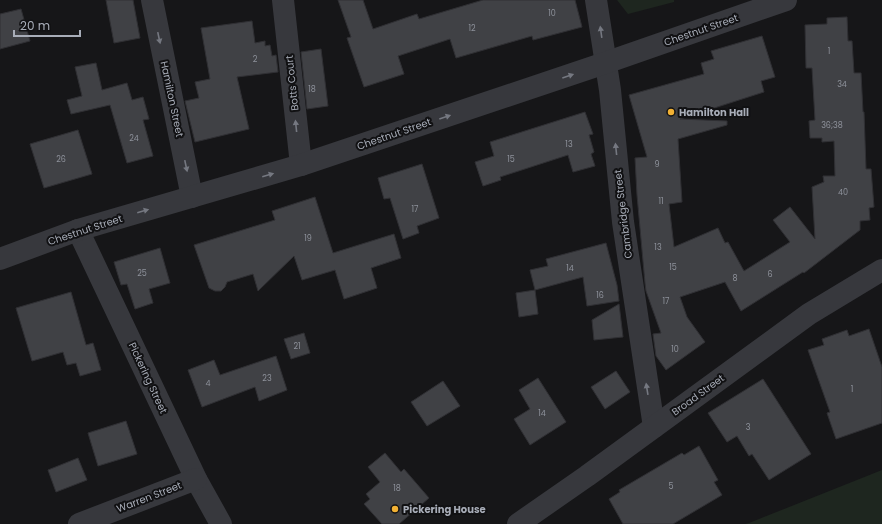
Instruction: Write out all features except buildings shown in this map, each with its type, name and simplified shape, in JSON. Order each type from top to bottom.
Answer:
[{"type":"street","name":"Hamilton Street","points":[[152,0],[192,197]]},
{"type":"street","name":"Botts Court","points":[[283,0],[301,165]]},
{"type":"street","name":"Cambridge Street","points":[[596,0],[610,90],[623,222],[654,427]]},
{"type":"street","name":"Chestnut Street","points":[[0,259],[78,230],[301,165],[605,63],[786,0]]},
{"type":"street","name":"Pickering Street","points":[[78,230],[196,479],[221,524]]},
{"type":"street","name":"Broad Street","points":[[518,524],[809,314],[882,270]]},
{"type":"street","name":"Warren Street","points":[[79,524],[196,479]]},
{"type":"shaded area","points":[[617,0],[674,0],[674,2],[628,14]]},
{"type":"shaded area","points":[[882,470],[882,524],[745,524],[749,523]]},
{"type":"place","name":"Hamilton Hall","points":[[671,112]]},
{"type":"place","name":"Pickering House","points":[[395,509]]}]
